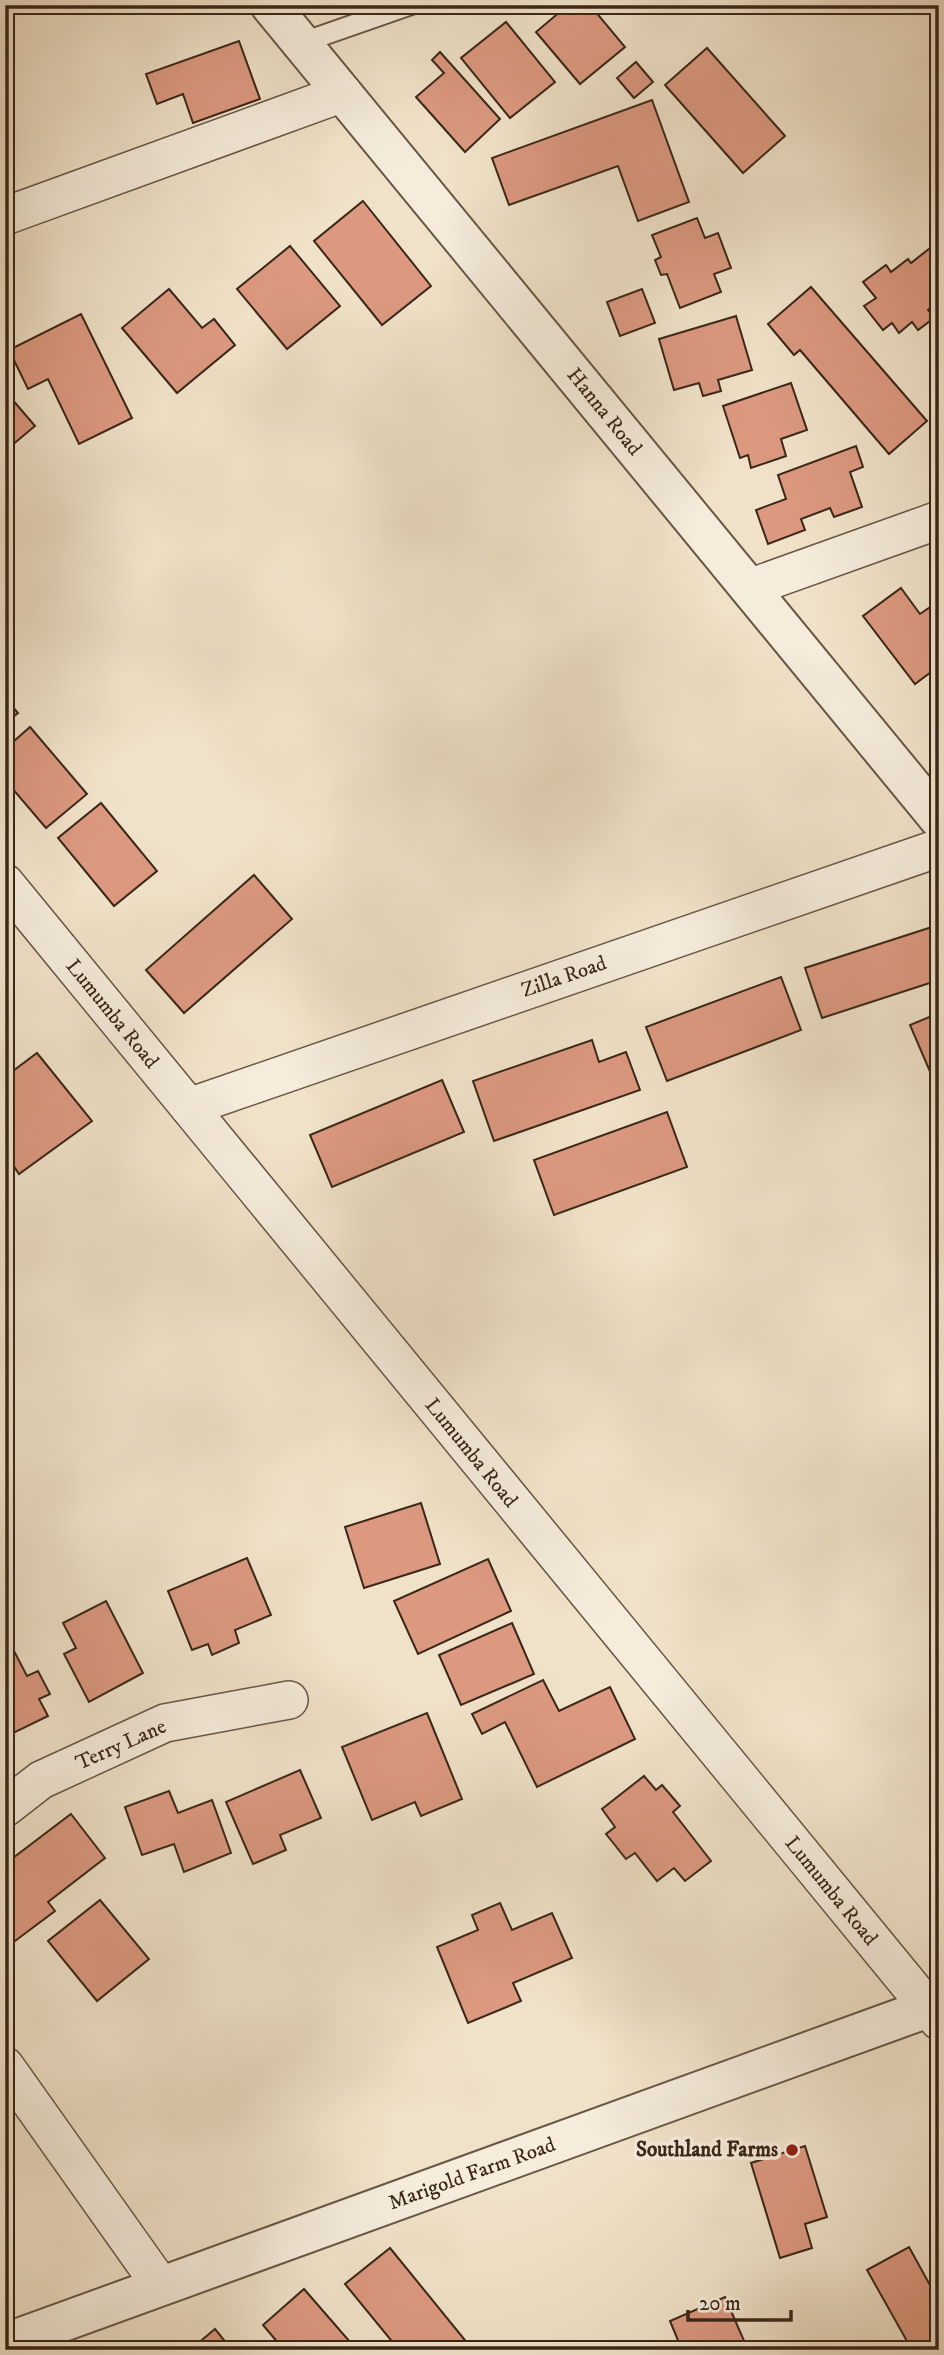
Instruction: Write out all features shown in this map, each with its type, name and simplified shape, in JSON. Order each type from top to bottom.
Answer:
[{"type":"street","name":"Hanna Road","points":[[270,5],[939,819]]},
{"type":"street","points":[[5,216],[343,93]]},
{"type":"street","points":[[749,588],[939,520]]},
{"type":"street","name":"Zilla Road","points":[[189,1107],[939,848]]},
{"type":"street","name":"Lumumba Road","points":[[5,883],[935,2011]]},
{"type":"street","name":"Terry Lane","points":[[5,1808],[41,1780],[165,1723],[289,1700]]},
{"type":"street","name":"Marigold Farm Road","points":[[5,2343],[935,2011]]},
{"type":"street","points":[[5,2066],[161,2286]]},
{"type":"lane","points":[[301,43],[410,5]]},
{"type":"building","points":[[568,5],[590,5],[625,47],[580,84],[536,32]]},
{"type":"building","points":[[843,5],[872,5],[846,14]]},
{"type":"building","points":[[506,22],[555,82],[510,118],[461,58]]},
{"type":"building","points":[[239,41],[260,99],[193,123],[183,94],[157,104],[146,74]]},
{"type":"building","points":[[707,48],[785,136],[743,173],[665,85]]},
{"type":"building","points":[[440,52],[500,119],[465,152],[416,97],[444,73],[432,60]]},
{"type":"building","points":[[636,62],[653,82],[634,98],[617,78]]},
{"type":"building","points":[[652,100],[689,202],[638,221],[618,166],[509,205],[492,158]]},
{"type":"building","points":[[363,201],[431,286],[382,325],[314,241]]},
{"type":"building","points":[[697,218],[705,238],[718,233],[731,268],[714,274],[721,292],[680,308],[667,274],[661,275],[655,260],[661,257],[652,235]]},
{"type":"building","points":[[939,241],[939,301],[928,310],[934,318],[918,330],[912,322],[899,333],[892,323],[883,330],[864,306],[876,298],[863,282],[886,265],[891,272],[908,259],[911,263]]},
{"type":"building","points":[[290,246],[340,306],[287,349],[237,289]]},
{"type":"building","points":[[811,287],[927,421],[889,454],[800,350],[794,355],[768,324]]},
{"type":"building","points":[[169,289],[202,328],[214,319],[235,345],[177,393],[122,328]]},
{"type":"building","points":[[642,289],[655,323],[620,336],[607,302]]},
{"type":"building","points":[[81,314],[132,418],[79,444],[48,379],[28,389],[9,350]]},
{"type":"building","points":[[736,316],[752,370],[718,380],[721,391],[703,396],[699,383],[674,390],[659,339]]},
{"type":"building","points":[[791,383],[807,430],[781,439],[786,456],[751,468],[748,455],[740,458],[723,406]]},
{"type":"building","points":[[5,391],[35,426],[5,451]]},
{"type":"building","points":[[856,446],[863,467],[850,472],[862,507],[834,517],[830,508],[801,519],[805,530],[768,544],[756,510],[786,499],[778,475]]},
{"type":"building","points":[[901,588],[920,614],[939,601],[939,666],[915,684],[863,616]]},
{"type":"building","points":[[5,698],[18,713],[5,723]]},
{"type":"building","points":[[30,727],[87,794],[46,828],[5,780],[5,749]]},
{"type":"building","points":[[101,803],[157,871],[114,906],[58,838]]},
{"type":"building","points":[[254,875],[292,919],[184,1013],[146,970]]},
{"type":"building","points":[[935,926],[939,936],[939,980],[822,1018],[805,968]]},
{"type":"building","points":[[781,977],[801,1030],[667,1081],[646,1027]]},
{"type":"building","points":[[939,1013],[939,1079],[934,1081],[910,1025]]},
{"type":"building","points":[[592,1040],[599,1062],[626,1052],[640,1090],[494,1141],[473,1081]]},
{"type":"building","points":[[37,1053],[92,1121],[19,1174],[5,1153],[5,1077]]},
{"type":"building","points":[[442,1080],[464,1132],[332,1187],[310,1135]]},
{"type":"building","points":[[667,1112],[687,1167],[554,1215],[534,1160]]},
{"type":"building","points":[[421,1503],[440,1564],[364,1588],[345,1527]]},
{"type":"building","points":[[247,1558],[271,1615],[235,1630],[239,1643],[212,1655],[208,1644],[192,1650],[168,1591]]},
{"type":"building","points":[[488,1559],[511,1611],[418,1654],[394,1601]]},
{"type":"building","points":[[106,1601],[143,1673],[89,1702],[64,1654],[76,1648],[63,1623]]},
{"type":"building","points":[[512,1623],[534,1674],[461,1705],[439,1655]]},
{"type":"building","points":[[14,1651],[27,1676],[38,1671],[50,1694],[39,1699],[48,1716],[5,1737],[5,1656]]},
{"type":"building","points":[[543,1680],[559,1711],[610,1687],[635,1739],[537,1787],[505,1722],[482,1734],[472,1714]]},
{"type":"building","points":[[427,1713],[462,1799],[421,1816],[415,1802],[372,1820],[342,1747]]},
{"type":"building","points":[[300,1770],[321,1818],[280,1835],[286,1850],[253,1864],[226,1802]]},
{"type":"building","points":[[644,1776],[656,1790],[662,1785],[680,1806],[673,1812],[711,1861],[685,1881],[674,1868],[657,1881],[635,1853],[626,1859],[606,1834],[615,1827],[602,1809]]},
{"type":"building","points":[[169,1791],[178,1813],[212,1800],[231,1853],[184,1872],[174,1844],[142,1855],[125,1807]]},
{"type":"building","points":[[71,1814],[105,1858],[48,1902],[55,1911],[15,1941],[5,1929],[5,1864]]},
{"type":"building","points":[[100,1900],[149,1959],[97,2001],[48,1941]]},
{"type":"building","points":[[500,1903],[512,1930],[552,1913],[572,1958],[513,1983],[521,2001],[468,2023],[437,1947],[478,1930],[472,1915]]},
{"type":"building","points":[[805,2146],[827,2217],[805,2224],[812,2248],[780,2258],[751,2163]]},
{"type":"building","points":[[909,2247],[931,2287],[939,2283],[939,2350],[912,2350],[867,2270]]},
{"type":"building","points":[[390,2248],[473,2350],[399,2350],[345,2284]]},
{"type":"building","points":[[304,2289],[357,2350],[284,2350],[263,2325]]},
{"type":"building","points":[[725,2297],[748,2350],[682,2350],[670,2321]]},
{"type":"building","points":[[215,2329],[232,2350],[190,2350]]},
{"type":"place","name":"Southland Farms","points":[[792,2150]]}]
